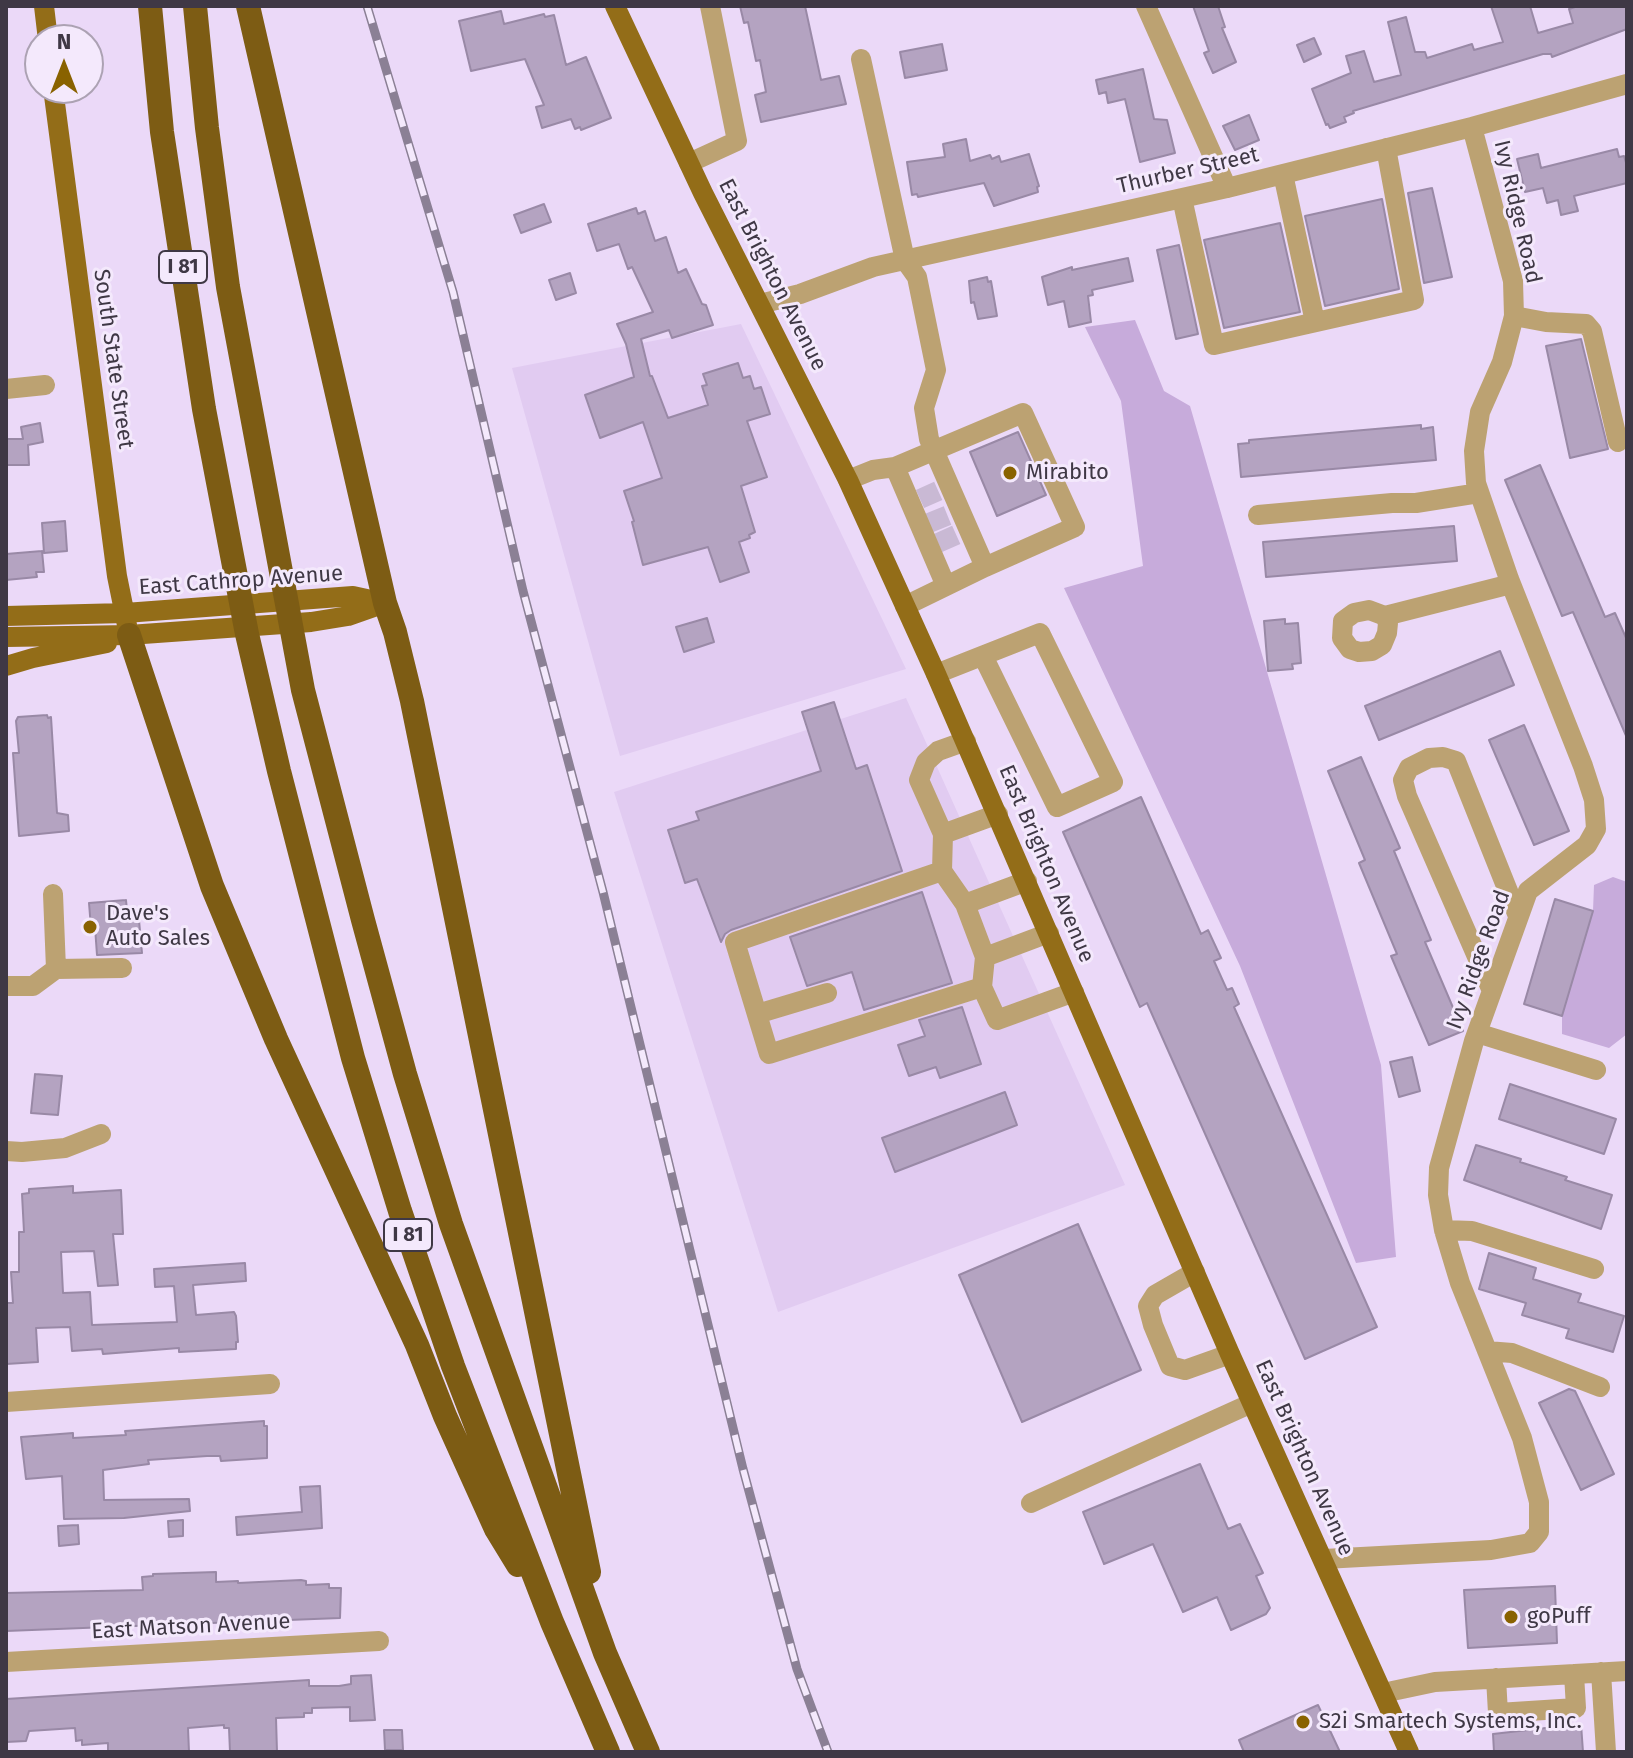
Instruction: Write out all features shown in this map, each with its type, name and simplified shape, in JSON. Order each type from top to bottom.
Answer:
[{"type":"highway","name":"I 81","points":[[150,6],[162,132],[204,409],[261,700],[353,1058],[400,1211],[453,1366],[552,1622],[608,1752]]},
{"type":"highway","name":"I 81","points":[[195,6],[228,287],[303,690],[367,936],[451,1224],[605,1653],[648,1752]]},
{"type":"highway","points":[[248,6],[385,603],[412,701],[605,1653]]},
{"type":"highway","points":[[127,624],[212,886],[276,1039],[417,1345],[496,1529],[552,1622]]},
{"type":"main road","name":"East Brighton Avenue","points":[[615,6],[689,163],[848,480],[998,814],[1230,1354],[1409,1752]]},
{"type":"main road","name":"South State Street","points":[[55,104],[117,576],[127,624]]},
{"type":"main road","name":"East Cathrop Avenue","points":[[6,616],[127,624],[311,622],[348,616],[385,603]]},
{"type":"main road","name":"East Cathrop Avenue","points":[[6,637],[127,624]]},
{"type":"main road","points":[[6,666],[96,647],[127,624]]},
{"type":"street","points":[[689,163],[737,141],[710,6]]},
{"type":"street","points":[[1146,6],[1227,188]]},
{"type":"street","points":[[861,59],[905,260],[917,277],[936,370],[924,408],[934,450],[959,522],[985,567]]},
{"type":"street","name":"Thurber Street","points":[[760,304],[800,294],[873,267],[1227,188],[1472,127],[1627,84]]},
{"type":"street","name":"Ivy Ridge Road","points":[[1324,1559],[1491,1550],[1534,1541],[1539,1532],[1539,1502],[1522,1438],[1460,1283],[1444,1230],[1438,1195],[1439,1168],[1477,1033],[1528,891],[1587,845],[1596,829],[1594,800],[1583,766],[1511,584],[1479,493],[1474,451],[1480,412],[1502,362],[1514,316],[1513,281],[1472,127]]},
{"type":"street","points":[[1182,198],[1214,345],[1414,300],[1386,148]]},
{"type":"street","points":[[1283,174],[1315,322]]},
{"type":"street","points":[[1514,316],[1546,322],[1586,324],[1592,331],[1618,442]]},
{"type":"street","points":[[6,389],[45,385]]},
{"type":"street","points":[[848,480],[873,470],[895,467],[1023,413],[1075,527],[905,606]]},
{"type":"street","points":[[895,467],[915,501],[934,545],[946,586]]},
{"type":"street","points":[[1258,515],[1416,503],[1479,493]]},
{"type":"street","points":[[1385,616],[1511,584]]},
{"type":"street","points":[[936,674],[1040,633],[1113,782],[1057,807],[983,656]]},
{"type":"street","points":[[966,741],[938,751],[926,762],[919,780],[943,834],[942,871],[965,904],[985,957],[982,987],[997,1020],[1074,992]]},
{"type":"street","points":[[1492,991],[1407,796],[1403,780],[1409,768],[1429,758],[1443,757],[1456,761],[1518,916]]},
{"type":"street","points":[[943,834],[998,814]]},
{"type":"street","points":[[942,871],[735,942],[769,1054],[982,987]]},
{"type":"street","points":[[965,904],[1027,881]]},
{"type":"street","points":[[53,894],[56,969]]},
{"type":"street","points":[[985,957],[1049,933]]},
{"type":"street","points":[[6,986],[33,986],[56,969],[122,968]]},
{"type":"street","points":[[757,1014],[827,993]]},
{"type":"street","points":[[1477,1033],[1596,1070]]},
{"type":"street","points":[[6,1151],[65,1148],[101,1134]]},
{"type":"street","points":[[1444,1230],[1472,1231],[1594,1269]]},
{"type":"street","points":[[1195,1272],[1155,1295],[1148,1306],[1170,1366],[1185,1370],[1230,1354]]},
{"type":"street","points":[[1487,1351],[1512,1353],[1600,1387]]},
{"type":"street","points":[[6,1402],[270,1384]]},
{"type":"street","points":[[1031,1503],[1252,1403]]},
{"type":"street","name":"East Matson Avenue","points":[[6,1662],[379,1641]]},
{"type":"street","points":[[1383,1693],[1435,1682],[1627,1671]]},
{"type":"street","points":[[1601,1672],[1606,1752]]},
{"type":"street","points":[[1496,1678],[1498,1713],[1576,1708],[1574,1674]]},
{"type":"shaded area","points":[[1135,320],[1164,391],[1190,406],[1381,1065],[1396,1257],[1356,1263],[1240,966],[1064,588],[1143,566],[1121,401],[1085,327]]},
{"type":"shaded area","points":[[741,324],[906,669],[620,756],[512,368]]},
{"type":"shaded area","points":[[906,698],[1125,1185],[778,1312],[614,792]]},
{"type":"shaded area","points":[[1613,877],[1627,882],[1627,1034],[1609,1048],[1562,1034],[1562,1016],[1593,911],[1594,885]]},
{"type":"building","points":[[740,6],[805,6],[821,80],[839,76],[846,104],[761,122],[755,95],[766,92],[760,60],[756,61],[748,22],[744,23]]},
{"type":"building","points":[[1193,6],[1218,6],[1225,27],[1222,28],[1236,62],[1213,73],[1204,53],[1209,51]]},
{"type":"building","points":[[1491,6],[1530,6],[1538,33],[1573,23],[1569,9],[1578,6],[1627,6],[1627,29],[1552,57],[1551,54],[1543,54],[1353,111],[1344,117],[1346,122],[1330,128],[1326,125],[1312,89],[1351,73],[1346,56],[1364,51],[1374,82],[1401,75],[1388,22],[1406,17],[1415,52],[1425,52],[1427,58],[1472,44],[1474,50],[1503,42]]},
{"type":"building","points":[[501,11],[504,24],[544,14],[545,17],[554,15],[566,65],[586,57],[611,118],[581,130],[580,127],[575,129],[571,119],[542,128],[536,107],[544,105],[525,59],[471,71],[459,21]]},
{"type":"building","points":[[1314,38],[1321,54],[1304,62],[1297,45]]},
{"type":"building","points":[[942,44],[947,70],[905,78],[900,52]]},
{"type":"building","points":[[1143,69],[1154,119],[1167,120],[1175,153],[1140,162],[1125,99],[1108,103],[1106,92],[1099,94],[1096,80]]},
{"type":"building","points":[[1249,115],[1259,140],[1235,150],[1223,126]]},
{"type":"building","points":[[966,139],[970,161],[990,155],[992,159],[999,156],[1001,162],[1029,154],[1038,192],[994,206],[984,183],[918,197],[917,194],[912,195],[907,162],[945,157],[943,144]]},
{"type":"building","points":[[1617,149],[1619,157],[1624,156],[1627,166],[1627,183],[1574,196],[1578,211],[1561,215],[1558,200],[1547,203],[1543,188],[1525,192],[1517,159],[1538,154],[1541,168]]},
{"type":"building","points":[[1432,188],[1452,277],[1424,283],[1408,193]]},
{"type":"building","points":[[1382,199],[1399,289],[1325,306],[1305,216]]},
{"type":"building","points":[[544,204],[551,222],[521,233],[514,215]]},
{"type":"building","points":[[636,208],[638,214],[645,211],[655,241],[666,237],[678,273],[686,269],[713,325],[672,338],[669,330],[641,339],[650,376],[668,418],[708,405],[702,386],[707,385],[703,374],[738,363],[743,378],[750,376],[754,389],[761,387],[770,414],[747,421],[767,477],[741,486],[755,532],[749,535],[750,538],[739,542],[749,572],[720,582],[708,547],[643,565],[624,491],[662,478],[643,422],[600,438],[585,395],[634,377],[626,344],[617,324],[653,312],[632,267],[628,269],[619,244],[597,251],[588,224]]},
{"type":"building","points":[[1280,223],[1300,312],[1224,328],[1204,240]]},
{"type":"building","points":[[1179,245],[1198,334],[1176,339],[1157,250]]},
{"type":"building","points":[[1128,258],[1133,281],[1092,290],[1093,295],[1088,296],[1091,322],[1069,327],[1064,301],[1048,305],[1042,277],[1072,267],[1072,270]]},
{"type":"building","points":[[570,273],[576,293],[556,300],[549,280]]},
{"type":"building","points":[[987,277],[988,282],[991,281],[997,316],[978,319],[974,302],[971,303],[969,281]]},
{"type":"building","points":[[1581,339],[1608,449],[1570,458],[1546,346]]},
{"type":"building","points":[[40,423],[43,442],[28,445],[29,465],[6,465],[6,439],[23,439],[21,427]]},
{"type":"building","points":[[1421,425],[1421,429],[1433,427],[1436,460],[1241,477],[1238,444],[1249,443],[1249,440]]},
{"type":"building","name":"Mirabito","points":[[1018,432],[1046,495],[997,516],[970,452]]},
{"type":"building","points":[[1540,465],[1605,617],[1615,613],[1627,640],[1627,738],[1573,612],[1562,616],[1505,480]]},
{"type":"building","points":[[65,521],[67,551],[44,553],[42,523]]},
{"type":"building","points":[[1454,526],[1457,561],[1266,577],[1263,542]]},
{"type":"building","points":[[42,551],[44,572],[36,572],[37,577],[6,580],[6,554]]},
{"type":"building","points":[[707,618],[714,642],[684,652],[676,627]]},
{"type":"building","points":[[1285,619],[1285,624],[1298,623],[1301,663],[1292,664],[1293,669],[1268,671],[1264,621]]},
{"type":"building","points":[[1500,651],[1514,685],[1379,740],[1365,706]]},
{"type":"building","points":[[834,702],[856,769],[867,765],[902,871],[731,930],[721,942],[697,879],[685,883],[668,830],[699,820],[696,812],[821,771],[802,712]]},
{"type":"building","points":[[18,717],[51,717],[57,813],[68,815],[69,831],[19,836],[13,753],[19,753],[16,721]]},
{"type":"building","points":[[1524,725],[1569,831],[1534,845],[1489,740]]},
{"type":"building","points":[[1361,757],[1400,848],[1394,851],[1431,940],[1425,942],[1463,1031],[1429,1045],[1391,956],[1397,954],[1359,863],[1365,860],[1328,771]]},
{"type":"building","points":[[1141,797],[1201,934],[1208,930],[1221,958],[1214,961],[1227,990],[1232,988],[1239,1004],[1234,1007],[1377,1327],[1305,1359],[1147,1003],[1140,1007],[1063,832]]},
{"type":"building","points":[[922,892],[952,983],[864,1010],[852,972],[807,986],[790,937]]},
{"type":"building","points":[[1555,899],[1593,911],[1562,1016],[1524,1004]]},
{"type":"building","points":[[126,900],[128,921],[139,920],[142,953],[97,955],[89,903]]},
{"type":"building","points":[[962,1007],[981,1064],[940,1078],[936,1067],[909,1076],[898,1045],[925,1036],[919,1020]]},
{"type":"building","points":[[1412,1057],[1420,1091],[1399,1097],[1390,1062]]},
{"type":"building","points":[[35,1074],[62,1076],[58,1115],[31,1113]]},
{"type":"building","points":[[1510,1084],[1616,1119],[1604,1154],[1499,1119]]},
{"type":"building","points":[[1005,1092],[1017,1125],[895,1172],[882,1138]]},
{"type":"building","points":[[1476,1145],[1612,1195],[1601,1229],[1464,1180]]},
{"type":"building","points":[[73,1186],[73,1193],[121,1190],[123,1234],[113,1234],[118,1285],[98,1286],[94,1251],[61,1252],[63,1293],[90,1292],[92,1325],[177,1322],[174,1286],[155,1287],[154,1269],[245,1263],[246,1281],[193,1285],[196,1315],[234,1312],[236,1349],[179,1352],[179,1348],[103,1354],[102,1349],[72,1351],[70,1327],[36,1328],[38,1362],[6,1364],[6,1303],[13,1303],[11,1272],[19,1272],[19,1232],[24,1232],[22,1194],[29,1193],[29,1189]]},
{"type":"building","points":[[1078,1224],[1141,1370],[1022,1422],[959,1275]]},
{"type":"building","points":[[1489,1253],[1536,1268],[1533,1279],[1581,1294],[1578,1302],[1624,1316],[1613,1352],[1566,1338],[1569,1329],[1522,1315],[1526,1303],[1479,1289]]},
{"type":"building","points":[[1569,1389],[1575,1391],[1614,1474],[1581,1490],[1539,1403]]},
{"type":"building","points":[[264,1421],[264,1426],[267,1426],[267,1458],[221,1461],[220,1456],[207,1456],[148,1460],[149,1464],[103,1470],[104,1500],[189,1499],[190,1511],[124,1518],[64,1519],[62,1476],[26,1479],[21,1437],[73,1433],[73,1438],[126,1435],[125,1431]]},
{"type":"building","points":[[1200,1464],[1228,1529],[1240,1524],[1263,1573],[1256,1576],[1270,1608],[1266,1614],[1231,1630],[1217,1597],[1183,1612],[1153,1544],[1104,1564],[1083,1512]]},
{"type":"building","points":[[320,1486],[322,1528],[237,1535],[236,1517],[302,1512],[300,1487]]},
{"type":"building","points":[[183,1520],[183,1536],[169,1537],[168,1521]]},
{"type":"building","points":[[78,1525],[79,1544],[59,1546],[58,1526]]},
{"type":"building","points":[[216,1572],[216,1582],[301,1580],[306,1581],[306,1585],[329,1584],[329,1588],[341,1588],[340,1618],[6,1631],[6,1593],[143,1590],[142,1577],[153,1574]]},
{"type":"building","name":"goPuff","points":[[1555,1586],[1557,1643],[1468,1648],[1464,1590]]},
{"type":"building","points":[[371,1675],[375,1720],[350,1721],[350,1707],[312,1708],[312,1713],[304,1713],[304,1717],[276,1718],[277,1752],[230,1752],[229,1728],[224,1728],[224,1725],[188,1728],[189,1752],[108,1752],[108,1743],[82,1745],[82,1740],[76,1741],[75,1728],[29,1731],[26,1741],[6,1742],[6,1699],[309,1680],[309,1686],[339,1686],[351,1684],[351,1676]]},
{"type":"building","name":"S2i Smartech Systems, Inc.","points":[[1318,1705],[1340,1752],[1244,1752],[1239,1740]]},
{"type":"building","points":[[1581,1724],[1583,1752],[1494,1752],[1493,1734]]},
{"type":"building","points":[[384,1730],[402,1730],[403,1750],[385,1750]]},
{"type":"tunnel","points":[[920,499],[940,490]]},
{"type":"tunnel","points":[[929,523],[951,514]]},
{"type":"tunnel","points":[[938,543],[958,534]]},
{"type":"railway","points":[[367,6],[453,292],[523,591],[603,892],[743,1469],[797,1669],[828,1752]]},
{"type":"place","name":"Mirabito","points":[[1010,473]]},
{"type":"place","name":"Dave's Auto Sales","points":[[90,927]]},
{"type":"place","name":"goPuff","points":[[1511,1617]]},
{"type":"place","name":"S2i Smartech Systems, Inc.","points":[[1303,1722]]}]
